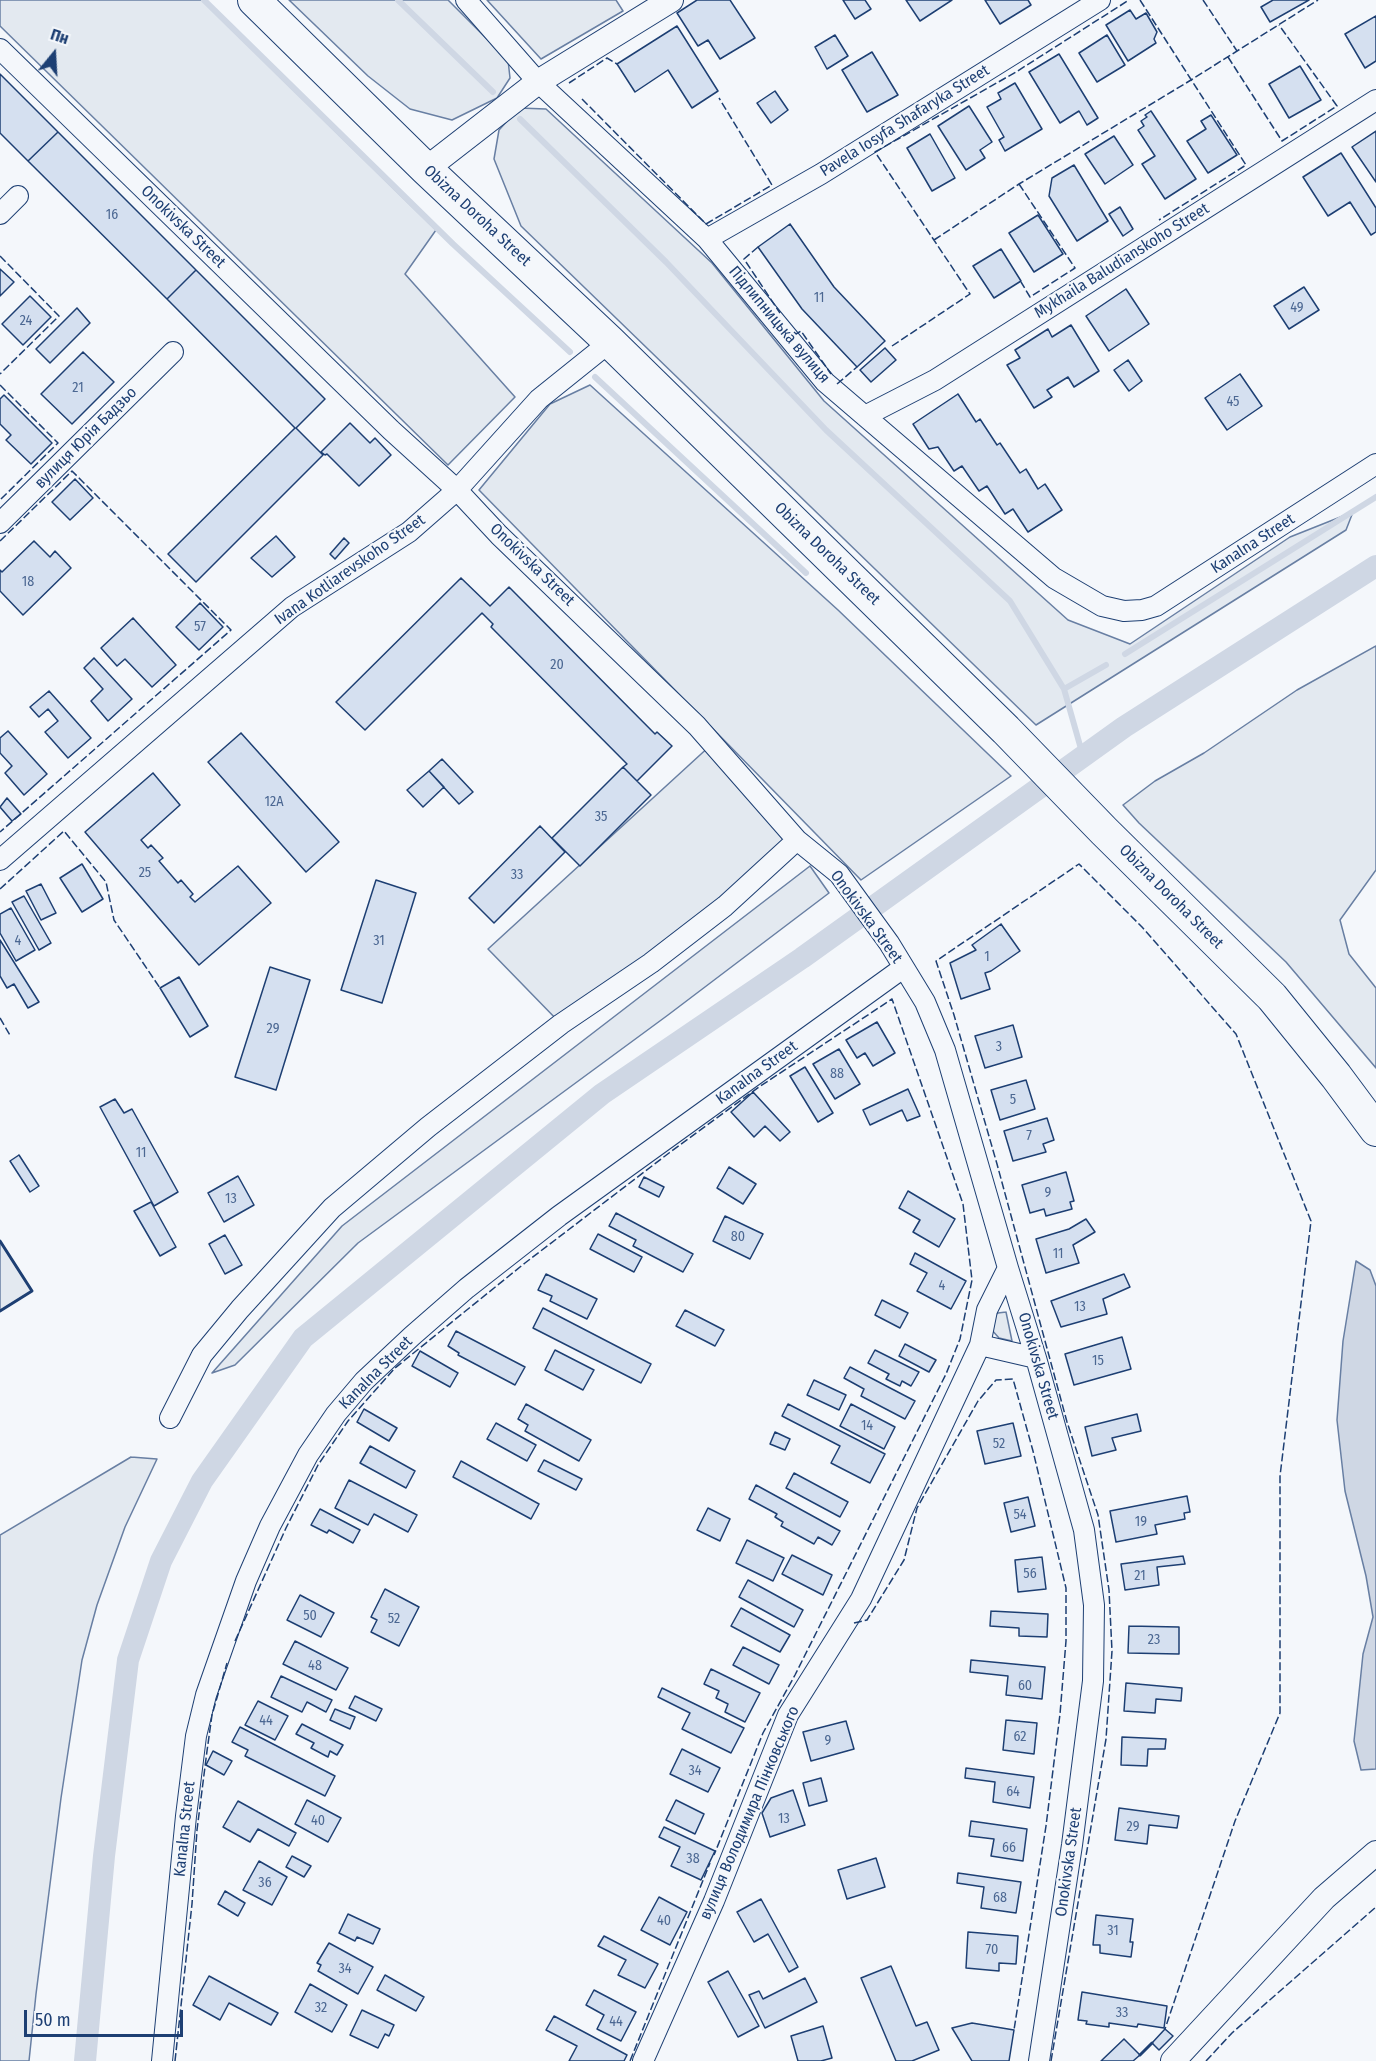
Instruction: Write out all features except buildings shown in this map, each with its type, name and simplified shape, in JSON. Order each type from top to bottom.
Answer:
[{"type":"highway","name":"Obizna Doroha Street","points":[[254,0],[426,169],[610,342],[1006,730],[1115,842],[1272,997],[1376,1130]]},
{"type":"street","name":"Підлипницька вулиця","points":[[466,0],[537,82],[707,238],[825,382],[1054,578],[1102,606],[1124,610]]},
{"type":"street","points":[[426,169],[537,82],[671,0]]},
{"type":"street","name":"Pavela Iosyfa Shafaryka Street","points":[[707,238],[821,174],[1100,0]]},
{"type":"street","name":"Onokivska Street","points":[[0,49],[374,413],[457,490],[499,535],[697,726],[798,840],[839,874],[889,943],[925,1002],[945,1050],[1036,1358],[1084,1530],[1094,1605],[1093,1681],[1072,1845],[1039,2061]]},
{"type":"street","name":"Mykhaila Baludianskoho Street","points":[[865,416],[935,380],[1376,100]]},
{"type":"street","points":[[0,214],[18,196]]},
{"type":"street","name":"Ivana Kotliarevskoho Street","points":[[0,860],[292,607],[410,532],[457,490],[539,399],[610,342]]},
{"type":"street","name":"вулиця Юрія Бадзьо","points":[[0,523],[173,352]]},
{"type":"street","name":"Kanalna Street","points":[[1124,610],[1142,610],[1156,606],[1376,464]]},
{"type":"street","points":[[170,1418],[202,1355],[240,1309],[332,1208],[428,1127],[561,1024],[651,963],[716,913],[798,840]]},
{"type":"street","name":"Kanalna Street","points":[[162,2061],[196,1736],[206,1695],[246,1581],[270,1526],[308,1455],[336,1414],[364,1381],[412,1335],[467,1288],[540,1231],[903,968]]},
{"type":"street","name":"вулиця Володимира Пінковського","points":[[644,2061],[714,1901],[788,1715],[861,1599],[980,1345],[987,1310],[1008,1268]]},
{"type":"street","points":[[980,1345],[1036,1358]]},
{"type":"street","points":[[1173,2061],[1324,1898],[1376,1852]]},
{"type":"shaded area","points":[[0,0],[202,0],[436,230],[405,274],[515,397],[448,465],[0,26]]},
{"type":"shaded area","points":[[289,0],[448,0],[508,60],[510,78],[497,98],[452,120],[410,109],[368,76]]},
{"type":"shaded area","points":[[487,0],[616,0],[623,11],[541,59]]},
{"type":"shaded area","points":[[519,108],[546,109],[712,263],[824,401],[1068,620],[1130,644],[1290,537],[1353,512],[1346,530],[1036,725],[521,226],[494,159],[499,130]]},
{"type":"shaded area","points":[[590,385],[838,610],[1011,776],[861,880],[479,490],[550,404]]},
{"type":"shaded area","points":[[1376,646],[1376,870],[1340,920],[1349,954],[1376,988],[1376,1068],[1286,962],[1139,823],[1123,805],[1155,781],[1204,753],[1297,690]]},
{"type":"shaded area","points":[[712,744],[797,840],[561,1024],[488,949]]},
{"type":"shaded area","points":[[810,866],[829,893],[668,1015],[358,1243],[235,1365],[212,1373],[342,1226]]},
{"type":"shaded area","points":[[0,1241],[32,1291],[0,1311]]},
{"type":"shaded area","points":[[1356,1261],[1370,1270],[1376,1286],[1376,1769],[1361,1770],[1354,1741],[1363,1654],[1373,1617],[1366,1576],[1345,1491],[1337,1420],[1343,1341]]},
{"type":"shaded area","points":[[1006,1312],[1012,1341],[999,1338],[991,1329],[993,1316]]},
{"type":"shaded area","points":[[131,1457],[157,1459],[125,1527],[97,1605],[82,1660],[61,1798],[29,2061],[0,2061],[0,1535]]},
{"type":"waterway","points":[[204,0],[453,244],[570,352]]},
{"type":"waterway","points":[[398,0],[493,92]]},
{"type":"waterway","points":[[520,119],[666,262],[826,430],[1010,601],[1064,689],[1083,756]]},
{"type":"waterway","points":[[595,377],[806,573]]},
{"type":"waterway","points":[[1125,654],[1376,497]]},
{"type":"waterway","points":[[85,2061],[104,1856],[128,1660],[161,1561],[202,1481],[303,1338],[602,1094],[802,958],[1124,727],[1376,566]]},
{"type":"waterway","points":[[1064,689],[1106,665]]},
{"type":"fence","points":[[892,346],[970,294],[875,152],[1016,72],[1129,0]]},
{"type":"fence","points":[[1140,0],[1246,165],[1159,220]]},
{"type":"fence","points":[[1203,0],[1237,51]]},
{"type":"fence","points":[[934,240],[1019,184],[1318,0]]},
{"type":"fence","points":[[1228,57],[1282,141],[1337,106],[1279,25]]},
{"type":"fence","points":[[569,83],[607,58],[617,64]]},
{"type":"fence","points":[[582,99],[706,224],[772,185],[719,98]]},
{"type":"fence","points":[[1019,184],[1075,268],[1030,297],[1021,282]]},
{"type":"fence","points":[[758,247],[744,259],[780,313]]},
{"type":"fence","points":[[0,256],[59,316],[0,374]]},
{"type":"fence","points":[[794,332],[796,334],[801,331],[831,374]]},
{"type":"fence","points":[[837,384],[857,367]]},
{"type":"fence","points":[[0,385],[58,443],[0,500]]},
{"type":"fence","points":[[0,541],[72,471],[231,630],[0,832]]},
{"type":"fence","points":[[0,889],[64,831],[106,882],[114,920],[160,988]]},
{"type":"fence","points":[[1051,2061],[1106,1739],[1112,1651],[1109,1590],[1098,1515],[1067,1422],[997,1164],[936,961],[1079,864],[1142,927],[1236,1034],[1311,1221],[1280,1476],[1280,1713],[1235,1821],[1165,2029]]},
{"type":"fence","points":[[235,1641],[286,1528],[318,1465],[348,1421],[395,1368],[525,1263],[669,1153],[759,1087],[892,999],[963,1204],[972,1280],[960,1339],[946,1374],[795,1675],[763,1733],[714,1855]]},
{"type":"fence","points":[[0,1018],[11,1037]]},
{"type":"fence","points":[[854,1623],[867,1620],[904,1560],[917,1508],[978,1401],[996,1380],[1013,1379],[1066,1588],[1066,1641],[1060,1714],[1046,1826],[1014,2030]]},
{"type":"fence","points":[[175,2061],[192,1904],[197,1830],[207,1751],[212,1715],[227,1663]]},
{"type":"fence","points":[[630,2061],[710,1863]]},
{"type":"fence","points":[[1206,2061],[1232,2033],[1376,1907]]},
{"type":"wall","points":[[0,1241],[32,1291],[0,1311]]},
{"type":"wall","points":[[1140,2055],[1152,2043]]}]
